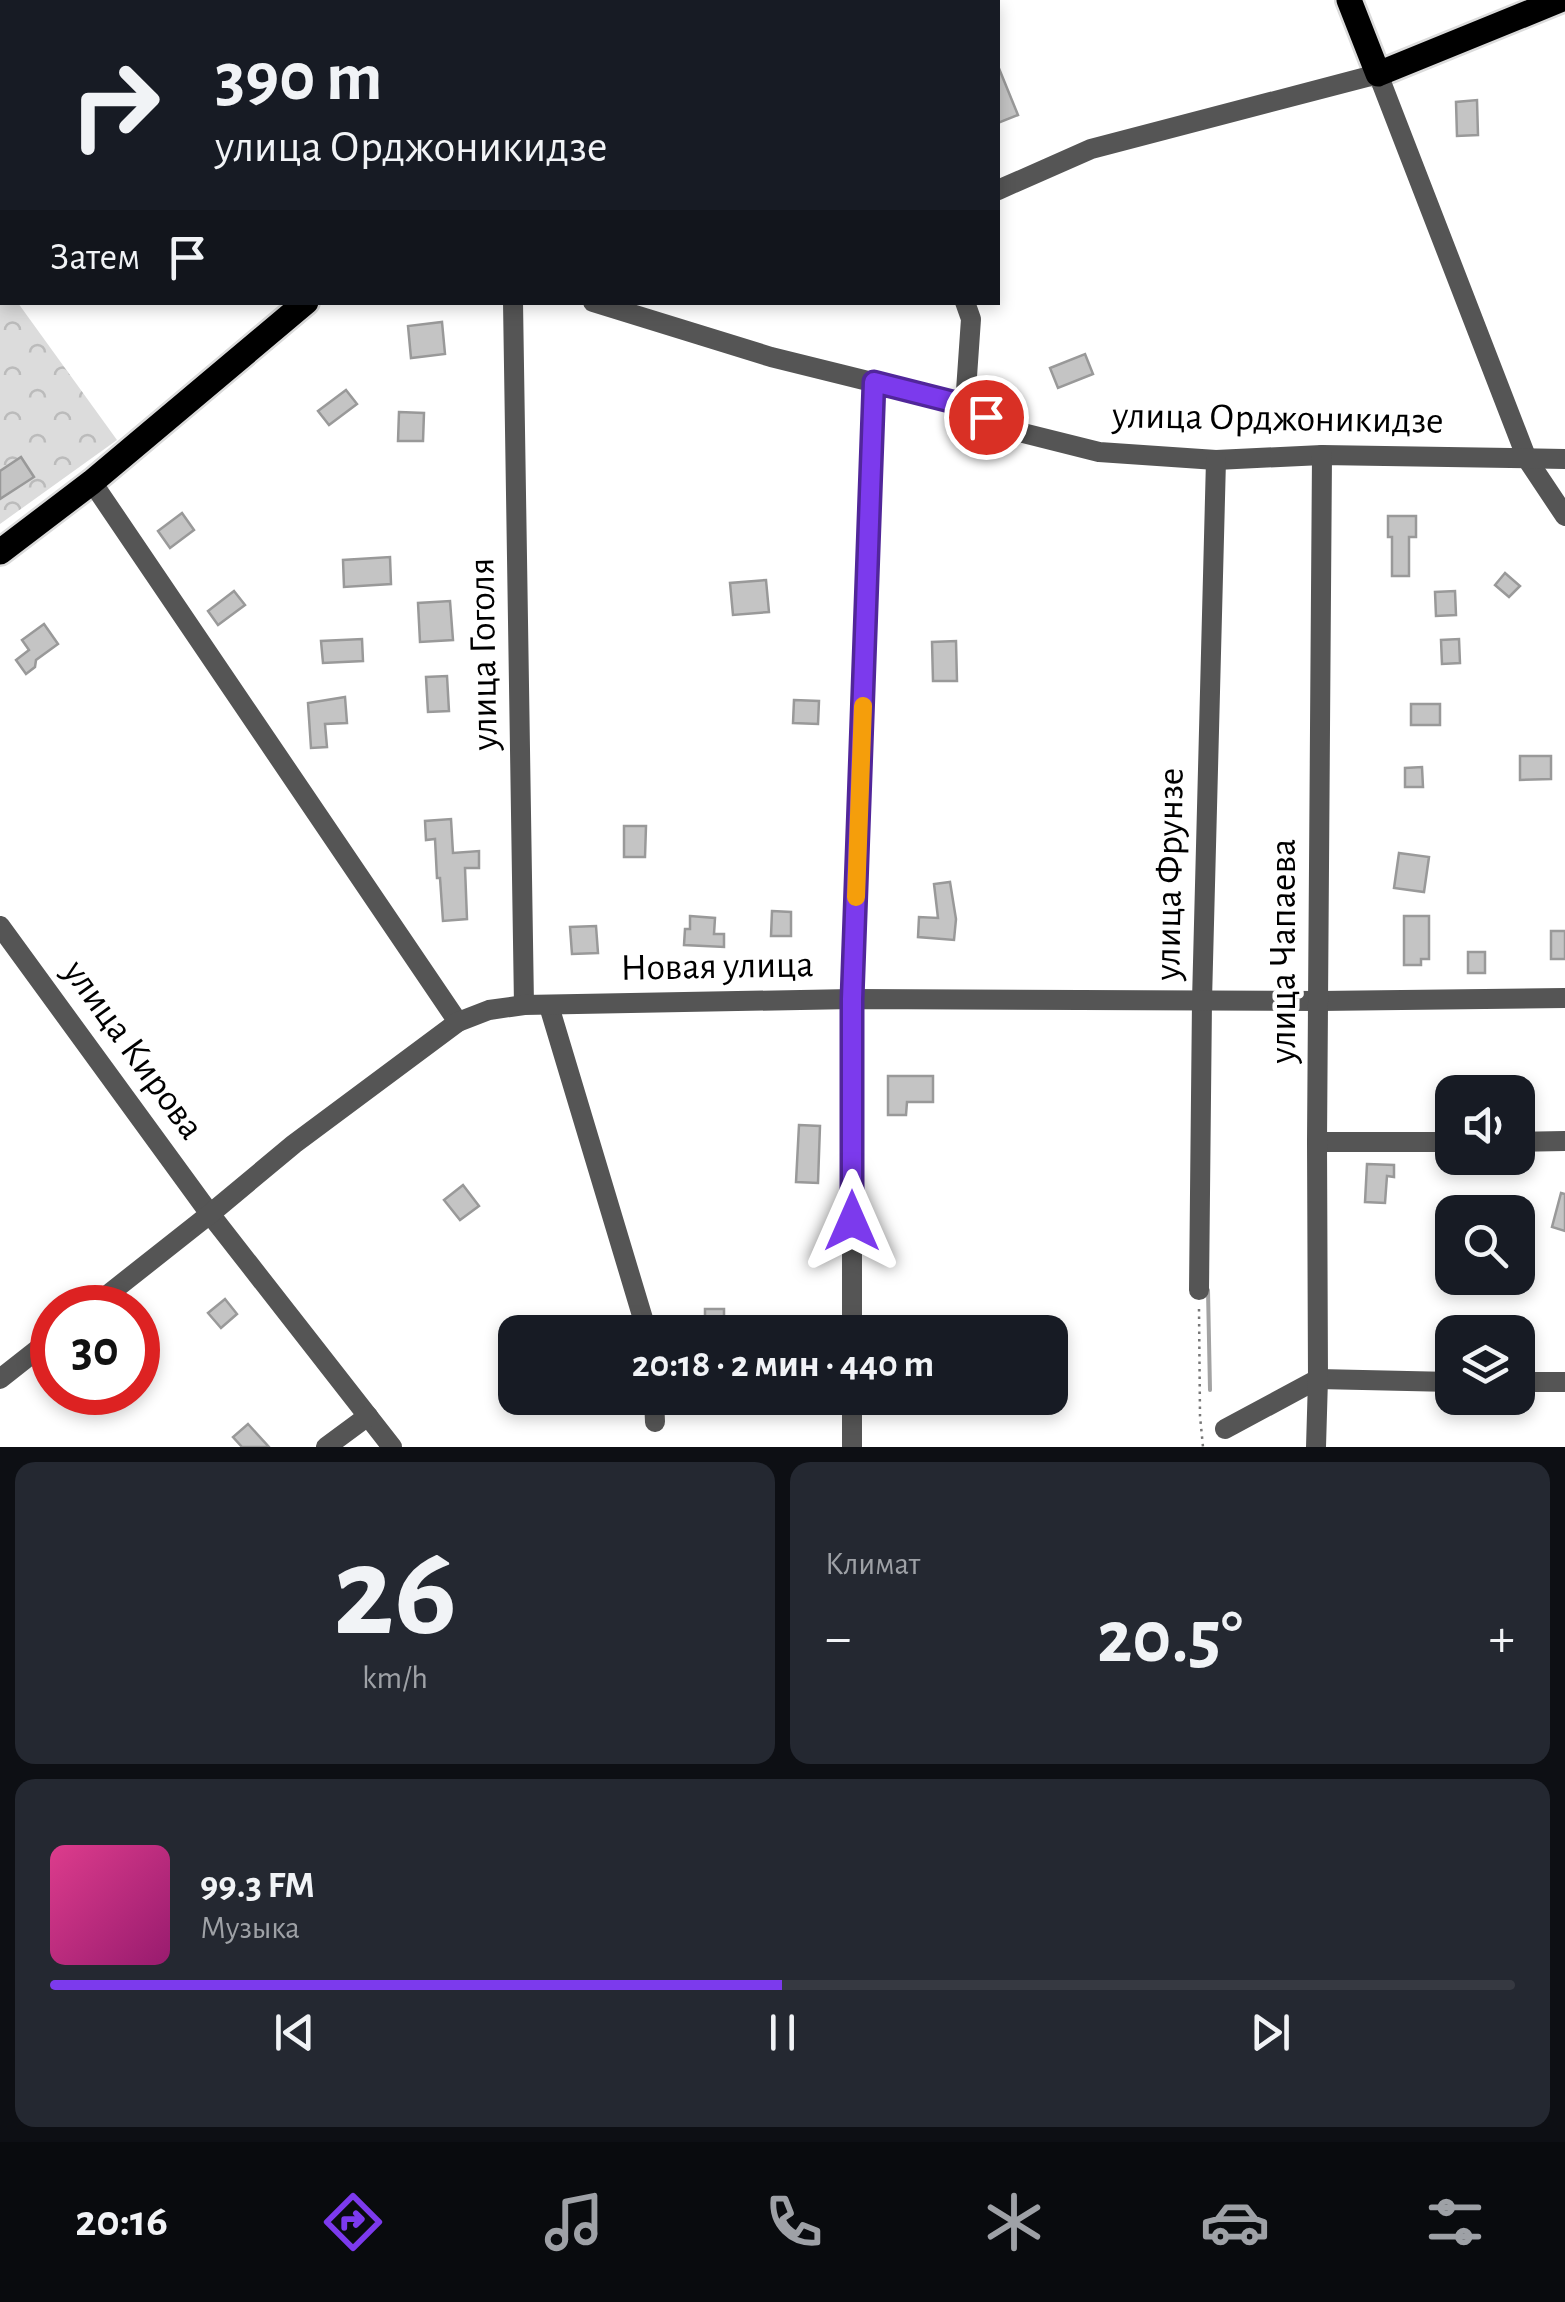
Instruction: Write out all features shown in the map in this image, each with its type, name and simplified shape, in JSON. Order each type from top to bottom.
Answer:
[{"type":"main road","points":[[1349,0],[1378,74],[1560,0]]},
{"type":"main road","points":[[0,552],[92,482],[302,305]]},
{"type":"street","points":[[1000,189],[1091,148],[1378,74],[1526,459],[1565,516]]},
{"type":"street","name":"улица Гоголя","points":[[513,305],[524,1005]]},
{"type":"street","name":"улица Орджоникидзе","points":[[603,305],[772,357],[965,405],[1007,429],[1098,452],[1216,460],[1322,455],[1565,459]]},
{"type":"street","points":[[965,305],[971,319],[965,405]]},
{"type":"street","points":[[852,1315],[852,999],[874,382]]},
{"type":"street","name":"улица Чапаева","points":[[1316,1447],[1322,455]]},
{"type":"street","name":"улица Фрунзе","points":[[1199,1290],[1216,460]]},
{"type":"street","points":[[92,482],[458,1022]]},
{"type":"street","name":"улица Кирова","points":[[0,926],[210,1214],[392,1447]]},
{"type":"street","name":"Новая улица","points":[[120,1285],[294,1144],[458,1022],[489,1010],[524,1005],[852,999],[1319,1002],[1565,998]]},
{"type":"street","points":[[549,1006],[642,1315]]},
{"type":"street","points":[[1317,1142],[1435,1142]]},
{"type":"street","points":[[1535,1142],[1565,1142]]},
{"type":"street","points":[[0,1379],[30,1355]]},
{"type":"street","points":[[1225,1429],[1318,1380],[1435,1382]]},
{"type":"street","points":[[1535,1382],[1565,1382]]},
{"type":"street","points":[[655,1415],[655,1422]]},
{"type":"street","points":[[852,1415],[852,1447]]},
{"type":"street","points":[[326,1447],[368,1416]]},
{"type":"path","points":[[1199,1290],[1203,1447]]},
{"type":"green space","points":[[0,305],[19,305],[117,440],[0,524]]},
{"type":"building","points":[[1000,71],[1018,115],[1000,122]]},
{"type":"building","points":[[1477,100],[1478,135],[1457,136],[1456,102]]},
{"type":"building","points":[[442,322],[445,354],[411,358],[408,326]]},
{"type":"building","points":[[1085,354],[1093,374],[1058,388],[1050,368]]},
{"type":"building","points":[[346,390],[357,404],[329,425],[318,411]]},
{"type":"building","points":[[399,412],[424,413],[423,441],[398,441]]},
{"type":"building","points":[[21,457],[34,477],[0,499],[0,471]]},
{"type":"building","points":[[182,513],[194,530],[170,548],[158,531]]},
{"type":"building","points":[[1388,516],[1416,516],[1416,537],[1409,537],[1409,576],[1392,576]]},
{"type":"building","points":[[390,557],[391,584],[344,587],[343,560]]},
{"type":"building","points":[[1505,573],[1520,586],[1509,597],[1495,585]]},
{"type":"building","points":[[766,580],[769,612],[733,615],[730,583]]},
{"type":"building","points":[[234,591],[245,605],[218,625],[208,611]]},
{"type":"building","points":[[1455,591],[1456,615],[1436,616],[1435,592]]},
{"type":"building","points":[[450,601],[453,640],[420,642],[418,603]]},
{"type":"building","points":[[44,624],[58,644],[36,660],[35,667],[26,674],[16,660],[29,650],[22,640]]},
{"type":"building","points":[[362,639],[363,661],[323,663],[321,641]]},
{"type":"building","points":[[1459,639],[1460,663],[1442,664],[1441,640]]},
{"type":"building","points":[[956,641],[957,681],[933,681],[932,642]]},
{"type":"building","points":[[447,676],[449,711],[428,712],[426,677]]},
{"type":"building","points":[[345,697],[347,723],[325,724],[327,747],[311,748],[308,703]]},
{"type":"building","points":[[794,700],[819,701],[818,724],[793,723]]},
{"type":"building","points":[[1411,704],[1440,704],[1440,725],[1411,725]]},
{"type":"building","points":[[1520,756],[1551,756],[1551,779],[1520,780]]},
{"type":"building","points":[[1422,767],[1423,787],[1405,787],[1405,768]]},
{"type":"building","points":[[451,819],[453,853],[479,851],[479,868],[465,868],[467,919],[443,921],[435,839],[426,840],[425,821]]},
{"type":"building","points":[[624,826],[646,826],[645,857],[624,857]]},
{"type":"building","points":[[1399,853],[1429,857],[1424,892],[1394,888]]},
{"type":"building","points":[[950,882],[956,919],[954,940],[918,937],[919,917],[938,918],[934,884]]},
{"type":"building","points":[[772,911],[791,912],[791,936],[771,936]]},
{"type":"building","points":[[690,916],[715,918],[714,934],[724,934],[724,947],[684,945]]},
{"type":"building","points":[[1404,916],[1429,916],[1429,959],[1421,959],[1421,965],[1404,965]]},
{"type":"building","points":[[596,926],[598,953],[572,954],[570,927]]},
{"type":"building","points":[[1551,931],[1565,931],[1565,959],[1551,959]]},
{"type":"building","points":[[1468,952],[1485,952],[1485,973],[1468,973]]},
{"type":"building","points":[[888,1076],[933,1076],[933,1102],[907,1102],[906,1115],[888,1115]]},
{"type":"building","points":[[799,1125],[820,1126],[818,1183],[796,1182]]},
{"type":"building","points":[[1367,1164],[1394,1165],[1394,1177],[1387,1176],[1385,1203],[1365,1202]]},
{"type":"building","points":[[463,1185],[479,1206],[460,1220],[444,1200]]},
{"type":"building","points":[[1561,1193],[1565,1194],[1565,1231],[1552,1227]]},
{"type":"building","points":[[225,1299],[237,1314],[221,1328],[208,1313]]},
{"type":"building","points":[[705,1309],[724,1309],[724,1315],[705,1315]]},
{"type":"building","points":[[248,1424],[269,1447],[242,1447],[233,1437]]},
{"type":"waterway","points":[[1208,1290],[1210,1390]]},
{"type":"slow traffic","points":[[856,897],[863,706]]},
{"type":"route","points":[[852,1221],[852,999],[874,382],[965,405],[986,417]]}]
